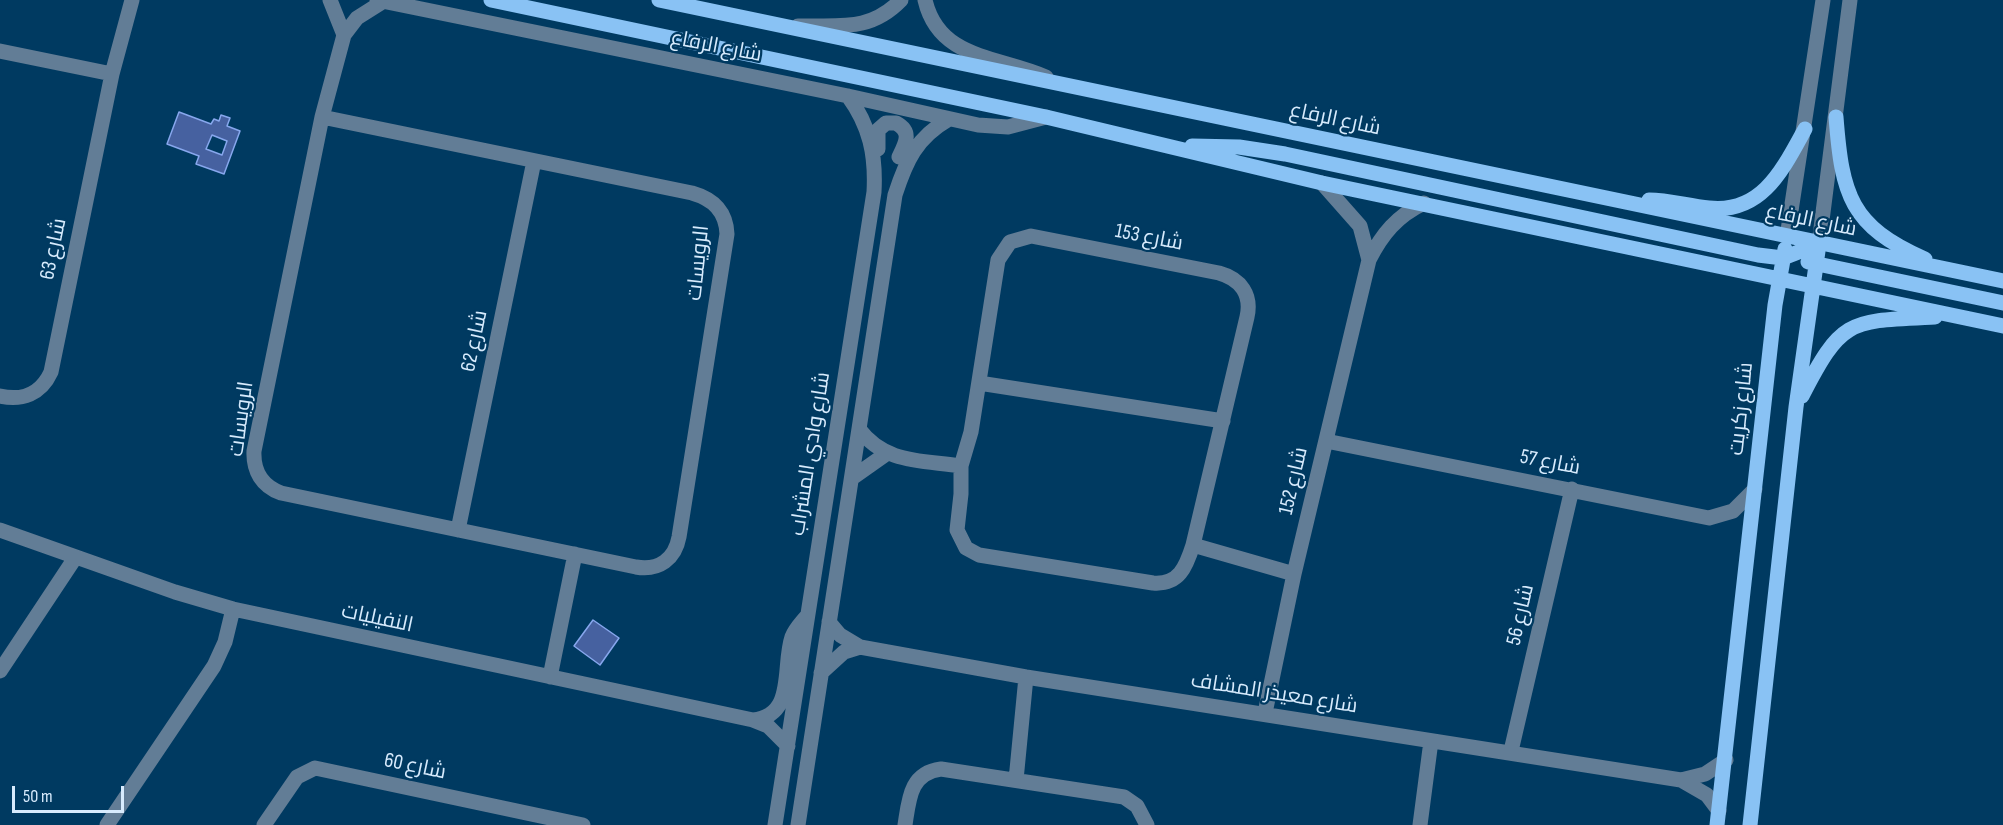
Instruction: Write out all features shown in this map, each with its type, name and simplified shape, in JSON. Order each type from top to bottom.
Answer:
[{"type":"main road","name":"شارع الرفاع","points":[[491,0],[1046,117],[1322,183],[1780,281],[1812,295],[1962,316],[2003,326]]},
{"type":"main road","name":"شارع الرفاع","points":[[659,0],[2003,281]]},
{"type":"main road","points":[[1836,117],[1843,179],[1851,200],[1864,219],[1898,246],[1950,270]]},
{"type":"main road","points":[[1619,201],[1654,200],[1719,209],[1743,204],[1773,184],[1805,129]]},
{"type":"main road","points":[[1169,148],[1239,147],[1285,154],[1741,252],[1783,258],[1819,244],[1796,407],[1750,825]]},
{"type":"main road","name":"شارع زكريت","points":[[1718,818],[1776,300],[1787,237]]},
{"type":"main road","points":[[1780,281],[1793,265],[1804,262],[2003,303]]},
{"type":"main road","points":[[1776,300],[1783,292],[1794,289],[1812,295]]},
{"type":"main road","points":[[1796,407],[1826,351],[1842,333],[1853,327],[1881,320],[1962,316]]},
{"type":"street","name":"شارع 63","points":[[0,396],[15,398],[30,395],[43,386],[51,372],[112,74],[132,0]]},
{"type":"street","points":[[330,0],[344,35]]},
{"type":"street","points":[[783,26],[869,23],[890,12],[901,0]]},
{"type":"street","points":[[925,0],[935,28],[950,42],[968,52],[1026,68],[1063,85]]},
{"type":"street","name":"شارع زكريت","points":[[1787,237],[1824,0]]},
{"type":"street","points":[[1819,244],[1850,0]]},
{"type":"street","name":"الرويسات","points":[[322,117],[700,195],[715,203],[725,217],[727,225],[675,551],[665,562],[644,568],[575,554],[280,493],[261,480],[255,466],[254,451],[322,117],[344,35],[365,12],[381,1]]},
{"type":"street","name":"شارع الرفاع","points":[[381,1],[848,96],[949,119],[1008,127],[1046,117]]},
{"type":"street","points":[[0,51],[112,74]]},
{"type":"street","name":"شارع وادي المشراب","points":[[775,825],[874,192],[873,154],[869,131],[848,96]]},
{"type":"street","name":"شارع وادي المشراب","points":[[798,825],[895,195],[906,161],[916,144],[949,119]]},
{"type":"street","points":[[874,192],[879,170],[876,135],[886,123],[896,123],[905,130],[907,140],[895,169],[895,195]]},
{"type":"street","name":"شارع 62","points":[[458,530],[534,161]]},
{"type":"street","name":"شارع 152","points":[[1322,183],[1360,226],[1369,260]]},
{"type":"street","name":"شارع 152","points":[[1264,713],[1294,574],[1369,260],[1378,242],[1394,223],[1424,203]]},
{"type":"street","name":"شارع 153","points":[[1031,236],[1220,273],[1235,279],[1246,292],[1249,309],[1223,421],[1193,545],[1182,573],[1171,580],[1159,584],[979,555],[966,548],[957,530],[962,494],[961,466],[971,432],[998,260],[1010,242],[1031,236]]},
{"type":"street","points":[[979,383],[1223,421]]},
{"type":"street","points":[[860,429],[869,442],[886,454],[961,466]]},
{"type":"street","name":"شارع 57","points":[[1326,441],[1709,518],[1733,512],[1755,489]]},
{"type":"street","points":[[852,478],[886,454]]},
{"type":"street","name":"شارع 56","points":[[1511,751],[1572,489]]},
{"type":"street","name":"النفيليات","points":[[0,530],[75,558],[233,609],[753,720],[768,726],[788,746]]},
{"type":"street","points":[[1193,545],[1294,574]]},
{"type":"street","points":[[550,677],[575,554]]},
{"type":"street","points":[[0,671],[6,652],[75,558]]},
{"type":"street","points":[[107,825],[214,666],[225,642],[233,609]]},
{"type":"street","points":[[753,720],[771,715],[780,706],[784,693],[791,640],[807,616]]},
{"type":"street","name":"شارع معيذر المشاف","points":[[829,622],[840,635],[860,647],[1026,677],[1431,741],[1511,751],[1681,780],[1699,788],[1718,818]]},
{"type":"street","points":[[821,673],[838,657],[860,647]]},
{"type":"street","points":[[1016,780],[1026,677]]},
{"type":"street","points":[[1420,825],[1431,741]]},
{"type":"street","name":"شارع معيذر المشاف","points":[[1681,780],[1706,774],[1726,760]]},
{"type":"street","name":"شارع 60","points":[[266,824],[297,777],[315,768],[583,825]]},
{"type":"street","points":[[905,825],[914,784],[933,770],[949,770],[1124,797],[1137,806],[1147,825]]},
{"type":"building","points":[[179,112],[211,124],[214,119],[219,121],[221,115],[230,118],[227,126],[240,131],[224,174],[196,164],[199,156],[167,144]],"holes":[[[212,135],[227,141],[222,155],[206,149]]]},
{"type":"building","points":[[593,620],[619,638],[600,665],[574,646]]}]
